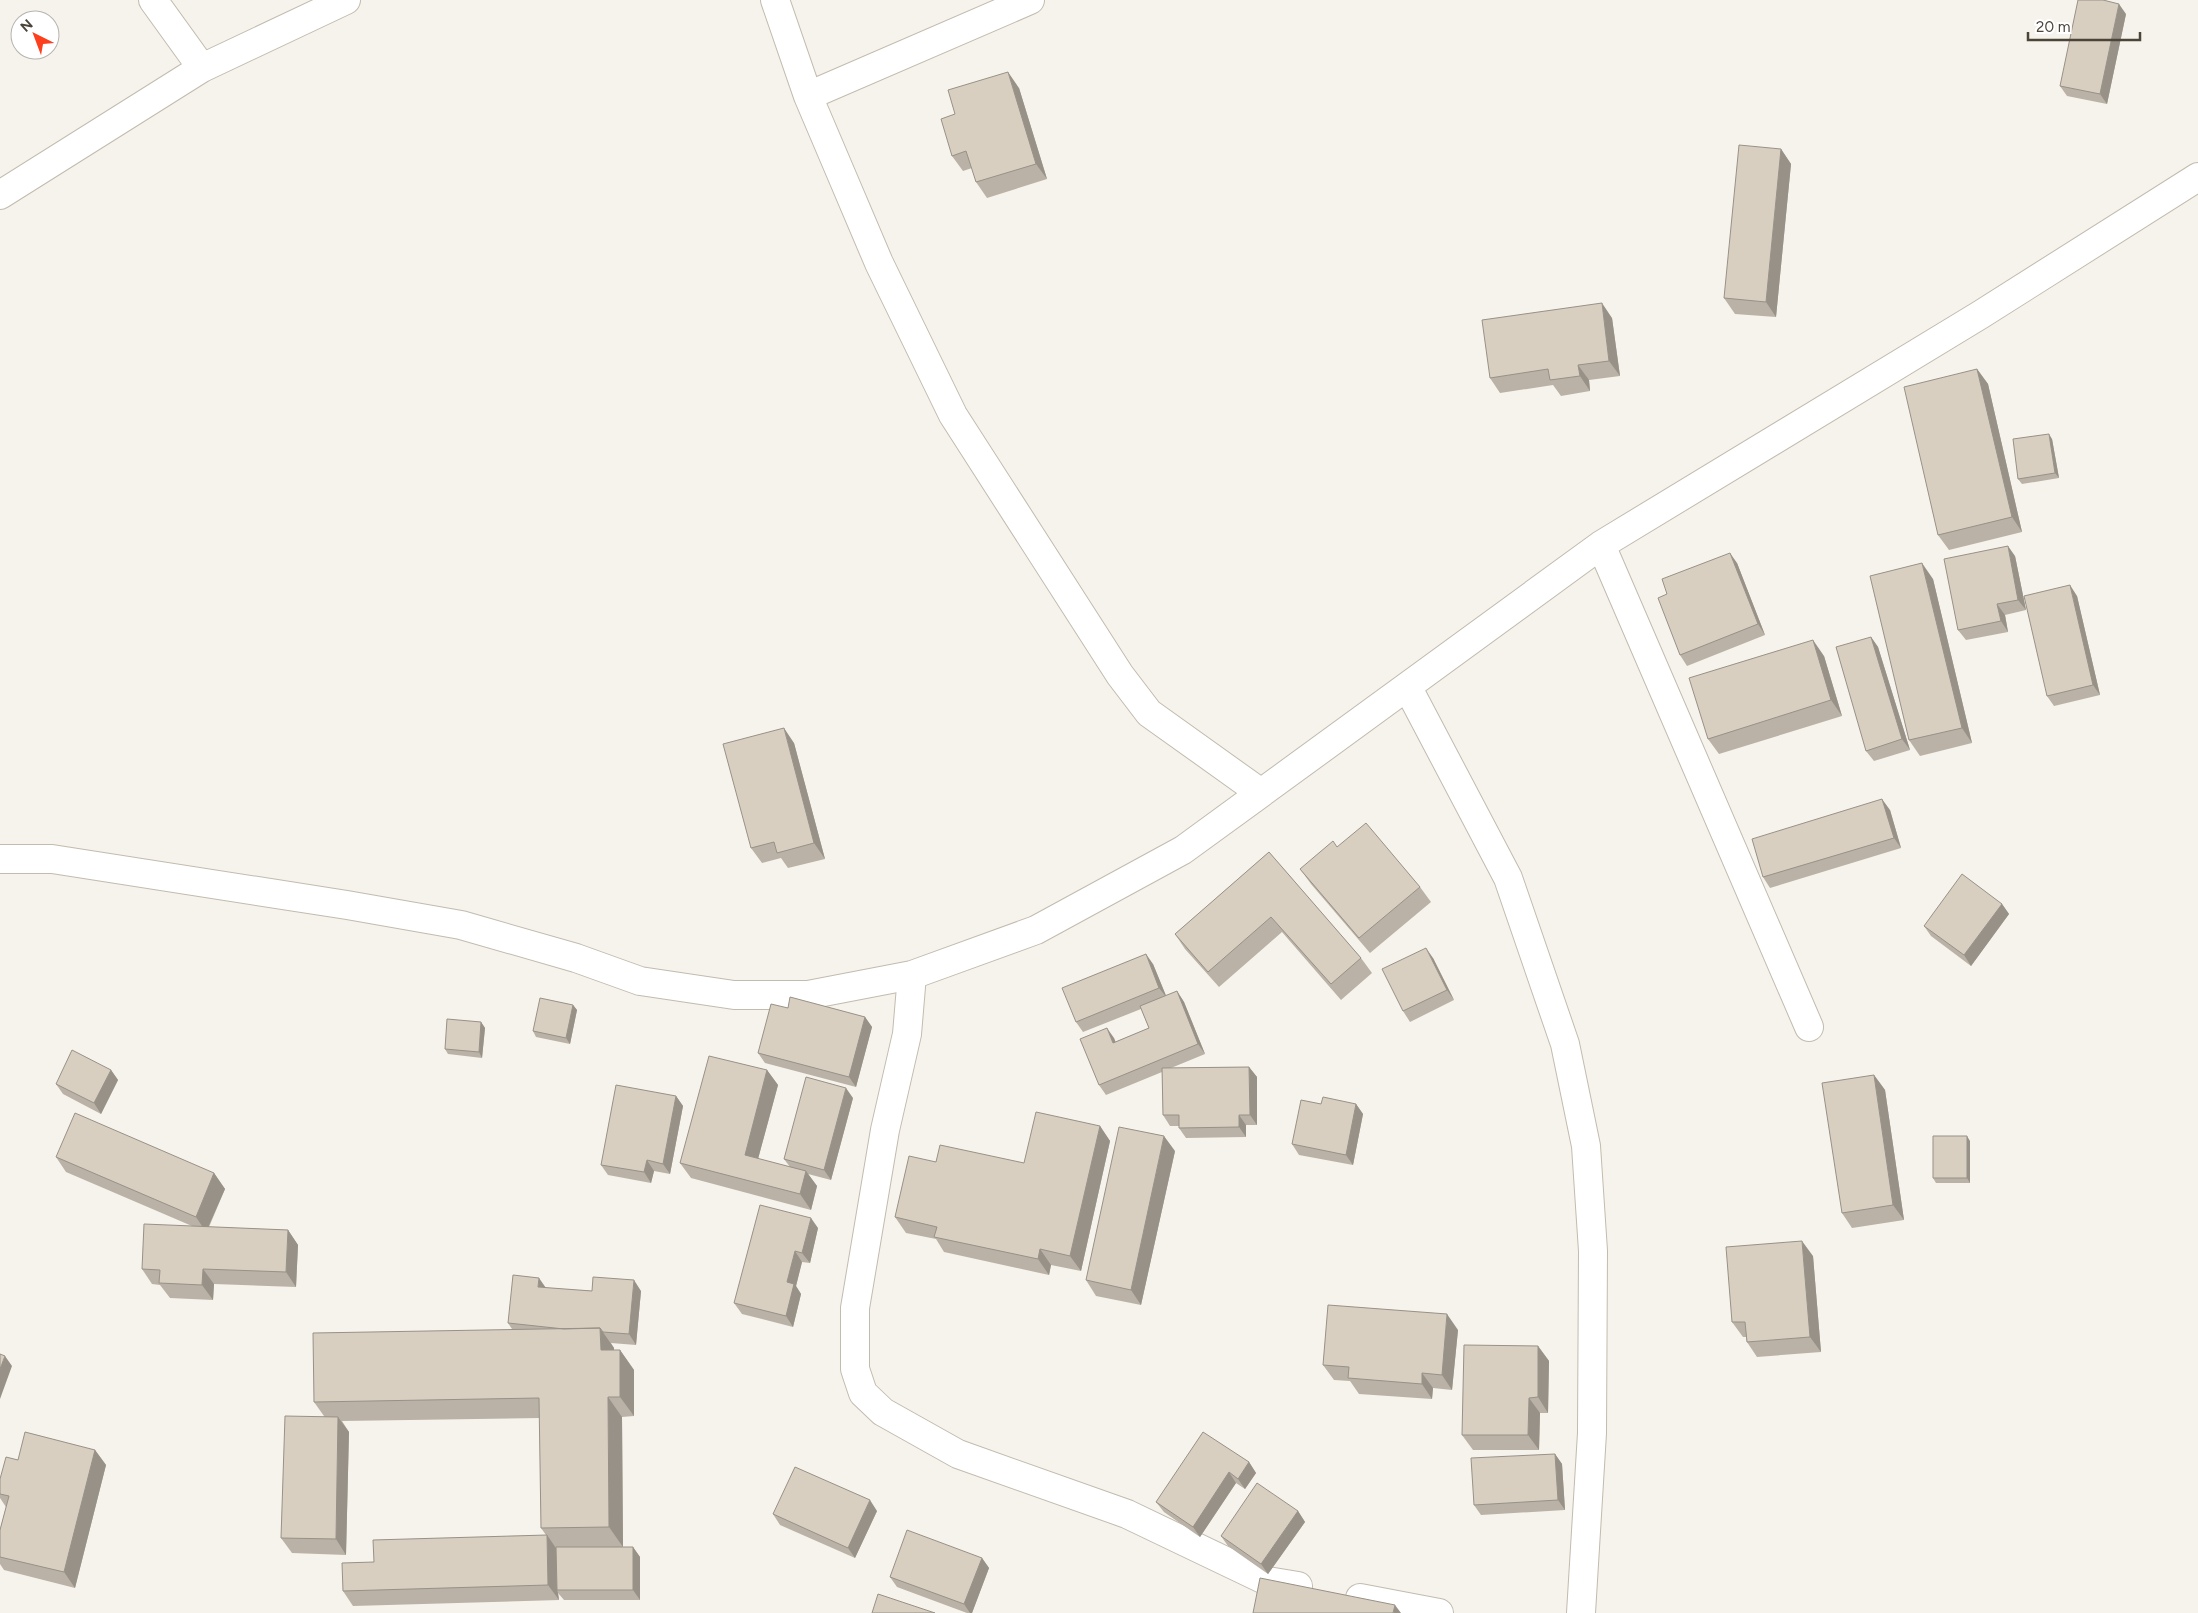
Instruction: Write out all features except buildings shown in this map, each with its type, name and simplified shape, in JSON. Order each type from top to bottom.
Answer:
[{"type":"street","points":[[153,0],[202,68]]},
{"type":"street","points":[[0,195],[202,68],[346,0]]},
{"type":"street","points":[[775,0],[808,96],[879,263],[953,415],[1120,675],[1150,713],[1260,794]]},
{"type":"street","points":[[808,96],[1030,0]]},
{"type":"street","points":[[0,859],[52,859],[347,905],[461,925],[576,958],[640,980],[734,995],[808,995],[912,975],[1036,930],[1183,850],[1408,688],[1601,545],[1980,315],[2198,177]]},
{"type":"street","points":[[1601,545],[1809,1027]]},
{"type":"street","points":[[1408,688],[1508,878],[1565,1044],[1586,1146],[1593,1251],[1592,1432],[1581,1613]]},
{"type":"street","points":[[912,975],[907,1034],[885,1130],[855,1308],[855,1369],[863,1392],[883,1412],[958,1454],[1127,1514],[1267,1581],[1439,1613]]}]
